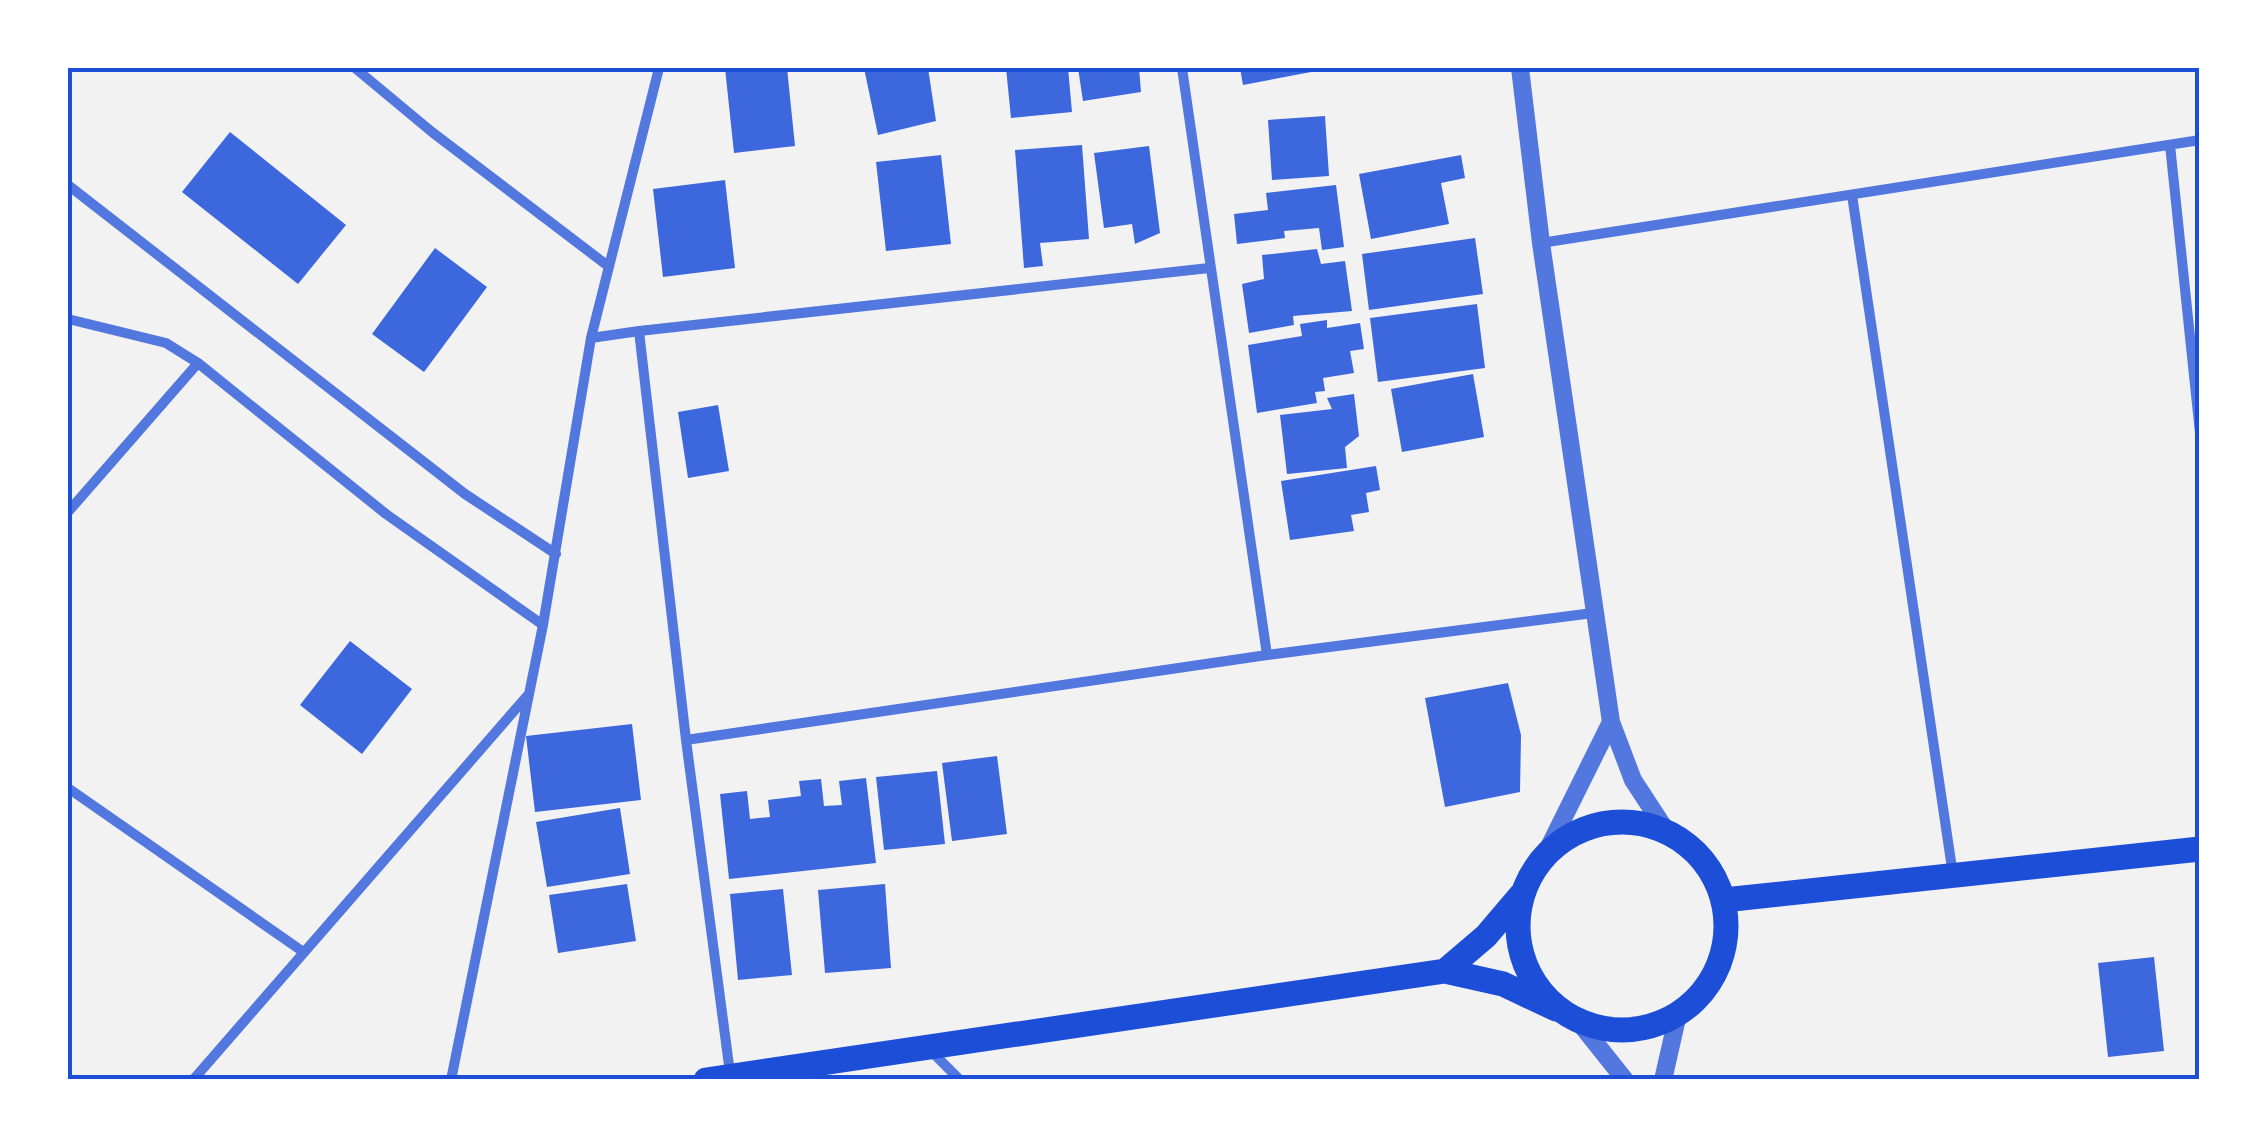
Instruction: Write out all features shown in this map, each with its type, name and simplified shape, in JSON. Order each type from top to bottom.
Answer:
[{"type":"main road","points":[[718,1077],[1445,970],[1503,984],[1567,1015],[1612,1030],[1646,1028],[1678,1014],[1704,992],[1720,962],[1727,928],[1724,900],[1712,871],[1692,847],[1665,829],[1624,820],[1581,828],[1546,853],[1520,896],[1486,936],[1445,970]]},
{"type":"main road","points":[[1724,900],[2200,849]]},
{"type":"main road","points":[[1520,896],[1517,938],[1530,977],[1567,1015]]},
{"type":"street","points":[[355,68],[608,266]]},
{"type":"street","points":[[451,1080],[543,626],[591,338],[659,68]]},
{"type":"street","points":[[1182,68],[1267,655]]},
{"type":"street","points":[[1520,68],[1541,243],[1611,722],[1633,780],[1665,829]]},
{"type":"street","points":[[1541,243],[2200,140]]},
{"type":"street","points":[[2170,144],[2200,433]]},
{"type":"street","points":[[68,185],[465,494],[556,554]]},
{"type":"street","points":[[1852,196],[1953,876]]},
{"type":"street","points":[[591,338],[1209,268]]},
{"type":"street","points":[[68,320],[166,343],[198,362],[386,514],[543,626]]},
{"type":"street","points":[[639,331],[686,740],[718,1077]]},
{"type":"street","points":[[68,512],[198,362]]},
{"type":"street","points":[[686,740],[1267,655],[1593,614]]},
{"type":"street","points":[[193,1080],[529,694]]},
{"type":"street","points":[[1546,853],[1611,722]]},
{"type":"street","points":[[68,788],[302,951]]},
{"type":"street","points":[[1663,1080],[1678,1014]]},
{"type":"street","points":[[1567,1015],[1625,1080]]},
{"type":"street","points":[[926,1046],[960,1080]]},
{"type":"building","points":[[725,68],[787,68],[795,146],[734,153]]},
{"type":"building","points":[[864,68],[928,68],[936,121],[878,135]]},
{"type":"building","points":[[1006,68],[1068,68],[1072,112],[1011,118]]},
{"type":"building","points":[[1078,68],[1139,68],[1141,92],[1083,101]]},
{"type":"building","points":[[1240,68],[1327,68],[1327,69],[1243,85]]},
{"type":"building","points":[[1325,116],[1329,176],[1272,180],[1268,120]]},
{"type":"building","points":[[230,132],[346,225],[298,284],[182,192]]},
{"type":"building","points":[[1082,145],[1089,239],[1040,243],[1043,266],[1024,268],[1015,150]]},
{"type":"building","points":[[1149,146],[1160,233],[1135,244],[1132,224],[1104,228],[1094,153]]},
{"type":"building","points":[[941,155],[951,244],[886,251],[876,162]]},
{"type":"building","points":[[1461,155],[1465,178],[1441,183],[1449,224],[1371,239],[1359,174]]},
{"type":"building","points":[[725,180],[735,268],[663,277],[653,189]]},
{"type":"building","points":[[1336,185],[1344,247],[1322,250],[1319,228],[1284,231],[1285,238],[1237,244],[1234,214],[1268,210],[1266,193]]},
{"type":"building","points":[[1475,238],[1483,294],[1369,310],[1362,254]]},
{"type":"building","points":[[435,248],[487,287],[424,372],[372,334]]},
{"type":"building","points":[[1317,249],[1321,264],[1345,261],[1352,311],[1293,316],[1294,325],[1249,333],[1242,284],[1264,279],[1262,255]]},
{"type":"building","points":[[1477,304],[1485,368],[1378,382],[1370,318]]},
{"type":"building","points":[[1327,320],[1327,328],[1360,323],[1364,349],[1350,351],[1354,373],[1323,378],[1325,391],[1315,392],[1317,403],[1257,413],[1248,345],[1302,336],[1300,324]]},
{"type":"building","points":[[1473,374],[1484,437],[1402,452],[1391,389]]},
{"type":"building","points":[[1354,394],[1359,436],[1345,447],[1347,468],[1287,474],[1280,415],[1332,409],[1327,398]]},
{"type":"building","points":[[718,405],[729,471],[688,478],[678,412]]},
{"type":"building","points":[[1376,466],[1380,490],[1366,493],[1369,512],[1351,515],[1354,531],[1290,540],[1281,481]]},
{"type":"building","points":[[350,641],[412,689],[362,754],[300,705]]},
{"type":"building","points":[[1508,683],[1521,735],[1520,792],[1445,807],[1425,698]]},
{"type":"building","points":[[632,724],[641,800],[535,812],[526,736]]},
{"type":"building","points":[[997,756],[1007,834],[952,841],[942,763]]},
{"type":"building","points":[[937,771],[945,844],[884,850],[876,777]]},
{"type":"building","points":[[866,778],[876,863],[729,879],[720,794],[747,791],[750,819],[770,817],[768,800],[801,796],[799,781],[821,779],[824,806],[842,805],[839,781]]},
{"type":"building","points":[[620,808],[630,874],[547,887],[536,822]]},
{"type":"building","points":[[627,884],[636,941],[558,953],[549,895]]},
{"type":"building","points":[[885,884],[891,968],[825,973],[818,890]]},
{"type":"building","points":[[783,889],[792,975],[738,980],[730,894]]},
{"type":"building","points":[[2154,957],[2164,1051],[2108,1057],[2098,963]]}]
